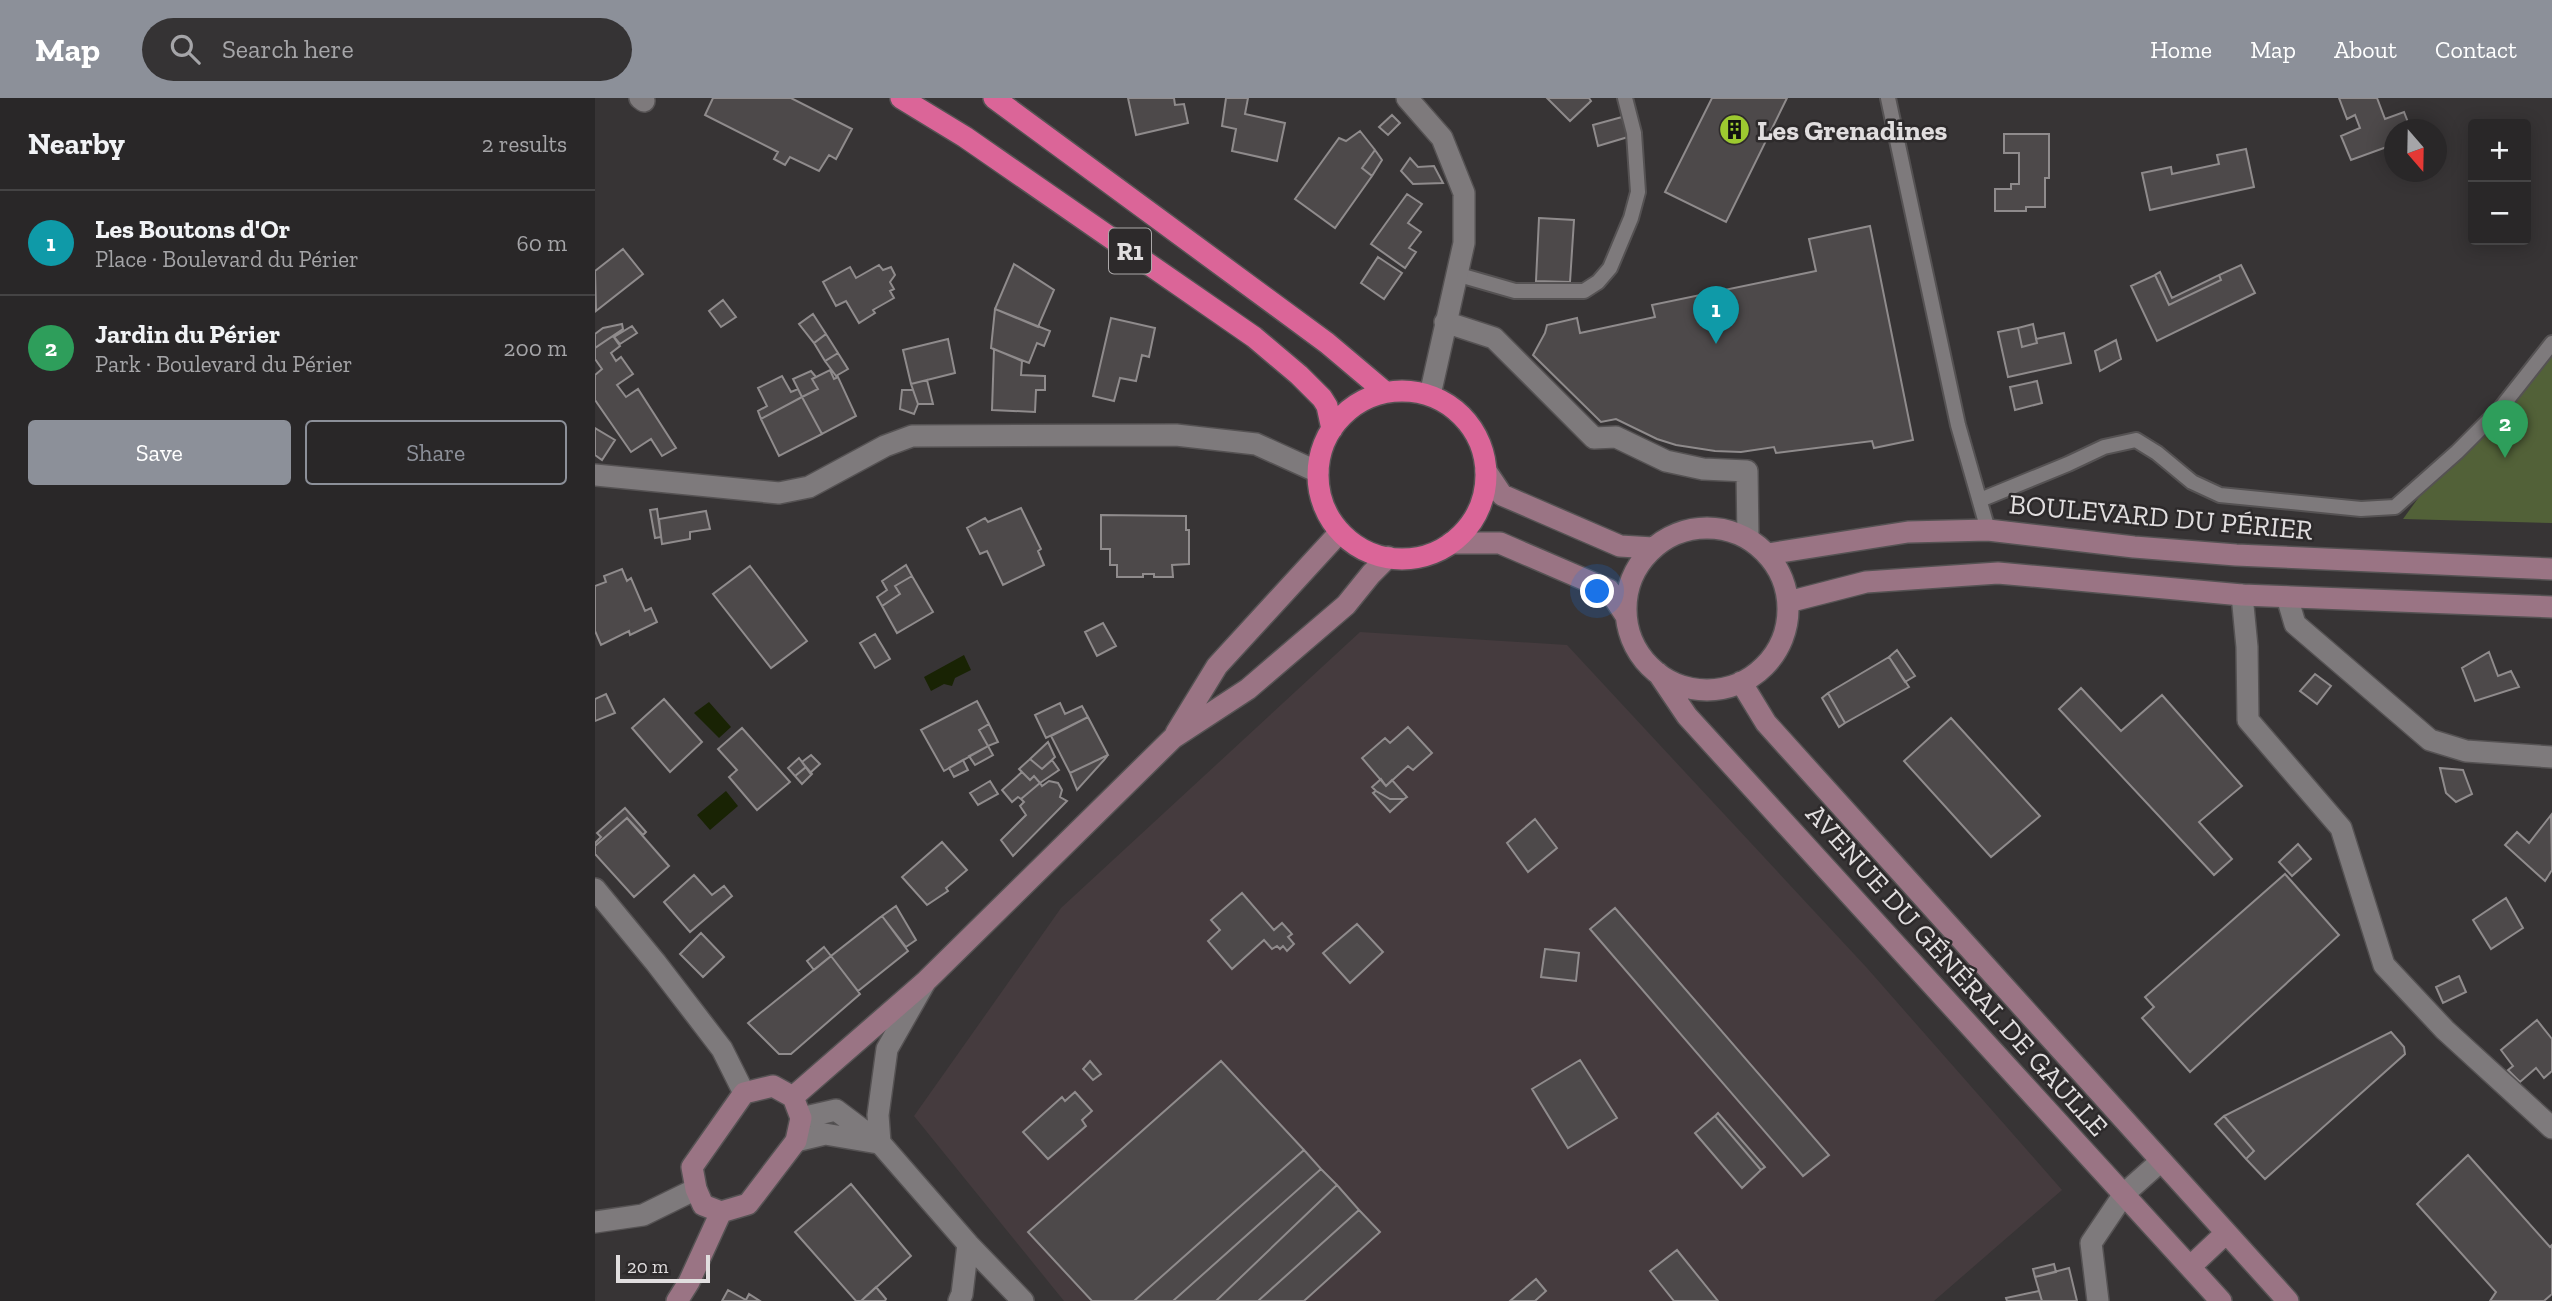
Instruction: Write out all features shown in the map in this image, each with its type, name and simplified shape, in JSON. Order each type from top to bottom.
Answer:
[{"type":"highway","name":"R1","points":[[901,98],[965,138],[1254,337],[1322,398],[1327,406],[1332,429]]},
{"type":"highway","name":"R1","points":[[994,98],[1327,343],[1385,392]]},
{"type":"highway","points":[[1407,391],[1430,395],[1452,407],[1470,425],[1482,446],[1486,471],[1483,498],[1471,523],[1451,543],[1421,556],[1388,557],[1362,548],[1340,532],[1328,514],[1320,494],[1318,472],[1322,450],[1332,429],[1346,412],[1364,400],[1385,392],[1407,391]]},
{"type":"street","points":[[1407,98],[1442,138],[1464,193],[1464,243],[1430,395]]},
{"type":"street","points":[[1445,322],[1494,338],[1594,438],[1616,437],[1666,461],[1703,469],[1747,471],[1748,538]]},
{"type":"street","points":[[595,475],[779,493],[809,488],[884,446],[912,436],[1176,435],[1256,444],[1318,472]]},
{"type":"street","points":[[1486,471],[1502,495],[1620,546],[1653,548]]},
{"type":"street","points":[[1699,528],[1724,529],[1748,538],[1768,554],[1782,576],[1788,602],[1786,627],[1777,650],[1762,668],[1741,682],[1720,689],[1698,689],[1677,684],[1658,673],[1642,657],[1631,638],[1626,617],[1628,592],[1637,568],[1653,548],[1674,535],[1699,528]]},
{"type":"street","name":"BOULEVARD DU PÉRIER","points":[[1768,554],[1908,532],[1988,530],[2134,547],[2236,555],[2552,569]]},
{"type":"street","points":[[1173,738],[1217,666],[1340,532]]},
{"type":"street","points":[[1451,543],[1500,543],[1609,590],[1626,617]]},
{"type":"street","points":[[793,1097],[925,982],[1173,738],[1248,689],[1346,605],[1388,557]]},
{"type":"street","points":[[1788,602],[1866,582],[1998,573],[2242,595],[2552,607]]},
{"type":"street","points":[[2242,595],[2247,647],[2248,720],[2341,828],[2384,965],[2445,1030],[2552,1128]]},
{"type":"street","points":[[2287,597],[2295,624],[2430,740],[2466,751],[2552,757]]},
{"type":"street","name":"AVENUE DU GÉNÉRAL DE GAULLE","points":[[1658,673],[1695,724],[2221,1301]]},
{"type":"street","name":"AVENUE DU GÉNÉRAL DE GAULLE","points":[[1741,682],[1766,723],[2288,1301]]},
{"type":"street","points":[[595,889],[722,1049],[744,1093]]},
{"type":"street","points":[[880,1143],[878,1115],[887,1049],[925,982]]},
{"type":"street","points":[[773,1086],[793,1097],[801,1118],[796,1141],[748,1204],[720,1212],[703,1205],[696,1189],[692,1167],[744,1093],[773,1086]]},
{"type":"street","points":[[801,1118],[836,1110],[880,1143],[968,1244],[1023,1301]]},
{"type":"street","points":[[796,1141],[825,1134],[880,1143]]},
{"type":"street","points":[[2098,1301],[2091,1243],[2124,1194],[2161,1161]]},
{"type":"street","points":[[595,1222],[643,1215],[696,1189]]},
{"type":"street","points":[[677,1301],[689,1282],[720,1212]]},
{"type":"street","points":[[2190,1267],[2226,1233]]},
{"type":"street","points":[[959,1301],[968,1244]]},
{"type":"lane","points":[[1456,274],[1515,291],[1584,291],[1598,282],[1610,268],[1631,218],[1638,192],[1635,133],[1625,98]]},
{"type":"lane","points":[[1888,98],[1958,425],[1988,530]]},
{"type":"lane","points":[[1980,500],[2104,447],[2136,440],[2157,453],[2192,482],[2220,495],[2361,509],[2395,507],[2500,409],[2552,343]]},
{"type":"shaded area","points":[[2552,351],[2552,523],[2403,519],[2427,486]]},
{"type":"shaded area","points":[[1360,632],[1567,645],[1867,968],[2062,1190],[1934,1301],[1064,1301],[914,1116],[1061,908]]},
{"type":"shaded area","points":[[964,655],[971,670],[955,678],[952,686],[944,684],[931,691],[924,677]]},
{"type":"shaded area","points":[[709,702],[731,727],[719,738],[694,713]]},
{"type":"shaded area","points":[[726,791],[738,806],[710,830],[697,815]]},
{"type":"building","points":[[713,98],[791,98],[852,129],[836,159],[829,155],[819,171],[790,157],[785,165],[774,159],[778,152],[705,115]]},
{"type":"building","points":[[1128,98],[1174,98],[1175,105],[1184,104],[1188,123],[1136,135]]},
{"type":"building","points":[[1226,98],[1248,98],[1245,114],[1285,123],[1277,161],[1232,151],[1236,129],[1222,126]]},
{"type":"building","points":[[1547,98],[1589,98],[1591,101],[1570,121]]},
{"type":"building","name":"Les Grenadines","points":[[1712,98],[1787,98],[1726,222],[1665,192]]},
{"type":"building","points":[[2339,98],[2377,98],[2385,119],[2384,148],[2351,160],[2341,136],[2360,128],[2355,115],[2347,119]]},
{"type":"building","points":[[2404,112],[2407,119],[2385,119]]},
{"type":"building","points":[[1392,115],[1400,123],[1388,135],[1379,127]]},
{"type":"building","points":[[1622,117],[1628,137],[1598,146],[1593,125]]},
{"type":"building","points":[[1360,131],[1375,150],[1362,168],[1372,176],[1335,228],[1295,199],[1339,138],[1346,141]]},
{"type":"building","points":[[2004,134],[2049,134],[2049,178],[2045,178],[2045,207],[2026,207],[2026,211],[1995,211],[1995,189],[2011,189],[2011,184],[2019,184],[2019,153],[2004,153]]},
{"type":"building","points":[[2246,149],[2254,187],[2150,210],[2142,173],[2171,167],[2172,174],[2219,164],[2217,155]]},
{"type":"building","points":[[1375,150],[1382,160],[1372,176],[1362,168]]},
{"type":"building","points":[[1410,158],[1418,167],[1434,166],[1443,183],[1413,184],[1401,171]]},
{"type":"building","points":[[1407,194],[1422,204],[1408,223],[1421,232],[1409,248],[1416,252],[1405,268],[1371,244]]},
{"type":"building","points":[[1539,218],[1574,220],[1570,282],[1536,281]]},
{"type":"building","points":[[1870,226],[1913,440],[1874,448],[1872,441],[1776,453],[1774,447],[1741,452],[1676,445],[1616,419],[1601,422],[1533,355],[1547,325],[1577,318],[1580,333],[1655,317],[1652,305],[1816,271],[1809,239]]},
{"type":"building","points":[[623,249],[643,274],[596,311],[595,271]]},
{"type":"building","points":[[1378,257],[1402,273],[1384,299],[1361,283]]},
{"type":"building","points":[[1014,264],[1054,290],[1038,327],[995,309]]},
{"type":"building","points":[[879,265],[883,270],[891,267],[895,275],[890,282],[894,289],[890,291],[894,298],[873,310],[875,313],[859,323],[846,301],[836,306],[823,282],[850,267],[856,278]]},
{"type":"building","points":[[2241,265],[2255,293],[2157,341],[2131,286],[2155,275],[2169,305],[2221,280],[2219,275]]},
{"type":"building","points":[[2160,272],[2172,298],[2219,275],[2221,280],[2169,305],[2155,275]]},
{"type":"building","points":[[723,300],[736,317],[721,327],[709,311]]},
{"type":"building","points":[[995,309],[1050,331],[1044,346],[1037,343],[1029,363],[991,348]]},
{"type":"building","points":[[813,314],[826,334],[814,343],[799,324]]},
{"type":"building","points":[[1111,318],[1155,328],[1149,357],[1142,355],[1136,381],[1120,378],[1114,401],[1093,396]]},
{"type":"building","points":[[622,324],[623,329],[595,348],[595,334],[603,328]]},
{"type":"building","points":[[2033,324],[2037,343],[2022,347],[2018,328]]},
{"type":"building","points":[[632,326],[637,333],[620,344],[614,337]]},
{"type":"building","points":[[2018,328],[2022,347],[2037,343],[2036,339],[2064,333],[2071,363],[2008,377],[1998,332]]},
{"type":"building","points":[[826,334],[838,353],[825,361],[814,343]]},
{"type":"building","points":[[613,336],[620,346],[611,353],[616,361],[621,357],[633,374],[617,385],[626,397],[638,389],[676,448],[662,456],[651,439],[631,452],[595,400],[595,375],[602,369],[595,359],[595,348]]},
{"type":"building","points":[[948,339],[955,373],[911,384],[903,350]]},
{"type":"building","points":[[2116,340],[2121,359],[2100,371],[2095,351]]},
{"type":"building","points":[[994,349],[1022,361],[1021,375],[1045,376],[1045,390],[1036,390],[1035,412],[992,410]]},
{"type":"building","points":[[838,353],[848,369],[836,376],[825,361]]},
{"type":"building","points":[[830,370],[834,379],[838,377],[856,416],[822,434],[802,397],[818,389],[812,379]]},
{"type":"building","points":[[811,371],[816,377],[812,379],[818,389],[802,397],[793,379]]},
{"type":"building","points":[[782,376],[791,392],[798,389],[802,397],[761,419],[758,411],[767,406],[758,388]]},
{"type":"building","points":[[927,380],[933,404],[918,404],[911,384]]},
{"type":"building","points":[[2037,381],[2042,403],[2015,410],[2010,387]]},
{"type":"building","points":[[902,390],[913,390],[918,404],[914,414],[900,409]]},
{"type":"building","points":[[802,397],[822,434],[779,456],[761,419]]},
{"type":"building","points":[[595,428],[615,440],[602,460],[595,455]]},
{"type":"building","points":[[1021,508],[1041,549],[1038,551],[1044,565],[1003,585],[987,551],[980,554],[967,528],[985,518],[988,522]]},
{"type":"building","points":[[657,509],[661,537],[655,538],[650,510]]},
{"type":"building","points":[[706,511],[710,529],[690,532],[690,539],[662,544],[659,519]]},
{"type":"building","points":[[1101,515],[1186,516],[1186,530],[1189,530],[1189,564],[1172,565],[1173,577],[1143,574],[1143,577],[1117,577],[1117,565],[1110,565],[1110,549],[1101,549]]},
{"type":"building","points":[[906,565],[912,576],[895,586],[900,594],[882,606],[877,597],[887,590],[882,581]]},
{"type":"building","points":[[750,566],[807,641],[771,668],[713,594]]},
{"type":"building","points":[[622,569],[627,581],[631,578],[645,611],[651,608],[657,622],[630,635],[629,631],[601,645],[595,631],[595,586],[606,582],[604,576]]},
{"type":"building","points":[[912,576],[933,612],[897,633],[882,606],[900,594],[895,586]]},
{"type":"building","points":[[1103,623],[1116,646],[1097,656],[1085,632]]},
{"type":"building","points":[[875,634],[890,659],[875,668],[860,643]]},
{"type":"building","points":[[1897,650],[1915,676],[1905,682],[1889,657]]},
{"type":"building","points":[[2489,652],[2498,676],[2511,671],[2519,687],[2475,701],[2462,668]]},
{"type":"building","points":[[1889,657],[1909,687],[1845,723],[1828,693]]},
{"type":"building","points":[[2315,674],[2331,686],[2317,704],[2300,691]]},
{"type":"building","points":[[2081,688],[2121,731],[2162,695],[2242,786],[2199,822],[2232,859],[2214,875],[2059,709]]},
{"type":"building","points":[[1828,693],[1845,723],[1839,727],[1822,698]]},
{"type":"building","points":[[606,694],[615,713],[595,721],[595,699]]},
{"type":"building","points":[[664,699],[702,742],[670,772],[632,728]]},
{"type":"building","points":[[977,701],[989,724],[979,730],[988,746],[944,771],[921,730]]},
{"type":"building","points":[[1060,703],[1065,714],[1082,706],[1088,717],[1046,738],[1035,715]]},
{"type":"building","points":[[1088,717],[1108,755],[1070,773],[1051,736]]},
{"type":"building","points":[[1951,718],[2040,816],[1991,857],[1904,761]]},
{"type":"building","points":[[989,724],[998,742],[988,746],[979,730]]},
{"type":"building","points":[[1408,727],[1432,753],[1413,770],[1408,766],[1386,786],[1362,758],[1385,738],[1390,743]]},
{"type":"building","points":[[742,728],[790,782],[757,810],[729,777],[737,770],[718,749]]},
{"type":"building","points":[[1048,742],[1055,757],[1042,769],[1030,759]]},
{"type":"building","points":[[988,746],[993,755],[975,765],[969,756]]},
{"type":"building","points":[[811,755],[820,764],[810,773],[802,762]]},
{"type":"building","points":[[1108,755],[1104,760],[1077,790],[1070,773]]},
{"type":"building","points":[[799,758],[806,767],[795,776],[788,768]]},
{"type":"building","points":[[1030,759],[1042,769],[1052,760],[1059,770],[1040,783],[1034,776],[1030,780],[1019,769]]},
{"type":"building","points":[[963,760],[968,770],[954,777],[949,768]]},
{"type":"building","points":[[806,767],[812,774],[802,784],[795,776]]},
{"type":"building","points":[[2440,768],[2463,770],[2472,794],[2456,802],[2446,793]]},
{"type":"building","points":[[1022,772],[1030,780],[1034,776],[1040,783],[1021,799],[1018,797],[1012,802],[1002,790]]},
{"type":"building","points":[[1381,779],[1386,786],[1392,780],[1407,797],[1390,799],[1376,791],[1372,787]]},
{"type":"building","points":[[990,781],[998,794],[978,805],[970,793]]},
{"type":"building","points":[[1049,781],[1058,783],[1062,790],[1060,797],[1067,801],[1013,856],[1001,840],[1026,815],[1020,806],[1024,802],[1021,799],[1040,783],[1042,786]]},
{"type":"building","points":[[1376,791],[1390,799],[1404,799],[1390,812],[1373,793]]},
{"type":"building","points":[[625,808],[646,832],[643,835],[627,818],[595,846],[601,837],[597,833]]},
{"type":"building","points":[[2551,815],[2552,870],[2545,881],[2505,845],[2517,832],[2529,843]]},
{"type":"building","points":[[627,818],[669,866],[634,897],[595,854],[595,846]]},
{"type":"building","points":[[1535,819],[1557,848],[1528,872],[1507,843]]},
{"type":"building","points":[[942,842],[967,870],[946,888],[948,891],[927,905],[902,877]]},
{"type":"building","points":[[2298,844],[2311,859],[2292,876],[2279,862]]},
{"type":"building","points":[[2285,874],[2339,935],[2190,1072],[2142,1018],[2154,1007],[2145,997]]},
{"type":"building","points":[[694,875],[712,895],[724,886],[732,896],[690,932],[664,902]]},
{"type":"building","points":[[1242,893],[1274,930],[1282,923],[1292,934],[1288,937],[1294,944],[1287,951],[1283,946],[1280,949],[1277,946],[1272,949],[1264,940],[1232,969],[1208,941],[1220,930],[1211,920]]},
{"type":"building","points":[[2506,898],[2523,928],[2491,949],[2473,920]]},
{"type":"building","points":[[896,906],[916,940],[906,947],[882,916]]},
{"type":"building","points":[[1615,908],[1829,1155],[1803,1176],[1590,929]]},
{"type":"building","points":[[882,916],[908,951],[858,991],[831,956]]},
{"type":"building","points":[[1357,924],[1383,952],[1350,983],[1323,953]]},
{"type":"building","points":[[701,933],[724,957],[703,977],[680,954]]},
{"type":"building","points":[[824,947],[831,956],[814,970],[807,961]]},
{"type":"building","points":[[1545,949],[1579,953],[1576,981],[1541,977]]},
{"type":"building","points":[[831,956],[860,994],[791,1054],[779,1054],[748,1023]]},
{"type":"building","points":[[2459,976],[2466,992],[2443,1003],[2436,987]]},
{"type":"building","points":[[2537,1020],[2552,1039],[2552,1071],[2544,1078],[2536,1068],[2520,1082],[2508,1070],[2513,1066],[2501,1050]]},
{"type":"building","points":[[2391,1032],[2404,1047],[2405,1054],[2265,1179],[2246,1159],[2254,1151],[2224,1116]]},
{"type":"building","points":[[1580,1060],[1617,1118],[1568,1148],[1532,1089]]},
{"type":"building","points":[[1090,1061],[1101,1074],[1093,1080],[1083,1069]]},
{"type":"building","points":[[1221,1061],[1304,1150],[1134,1301],[1092,1301],[1028,1232]]},
{"type":"building","points":[[1075,1092],[1092,1111],[1082,1120],[1086,1126],[1048,1159],[1023,1132],[1062,1097],[1065,1101]]},
{"type":"building","points":[[1718,1113],[1765,1167],[1761,1170],[1715,1116]]},
{"type":"building","points":[[1715,1116],[1761,1170],[1742,1188],[1695,1133]]},
{"type":"building","points":[[2224,1116],[2254,1151],[2246,1159],[2215,1124]]},
{"type":"building","points":[[1304,1150],[1321,1169],[1173,1301],[1134,1301]]},
{"type":"building","points":[[2468,1155],[2550,1247],[2552,1245],[2552,1294],[2544,1301],[2490,1301],[2496,1292],[2417,1204]]},
{"type":"building","points":[[1321,1169],[1337,1185],[1216,1301],[1173,1301]]},
{"type":"building","points":[[851,1184],[911,1256],[861,1301],[856,1301],[795,1232]]},
{"type":"building","points":[[1337,1185],[1359,1210],[1258,1301],[1216,1301]]},
{"type":"building","points":[[1359,1210],[1380,1232],[1304,1301],[1258,1301]]},
{"type":"building","points":[[1677,1250],[1718,1301],[1674,1301],[1650,1271]]},
{"type":"building","points":[[2054,1264],[2056,1272],[2035,1277],[2033,1269]]},
{"type":"building","points":[[2069,1268],[2077,1301],[2042,1301],[2035,1277]]},
{"type":"building","points":[[1536,1279],[1546,1291],[1535,1301],[1510,1301]]},
{"type":"building","points":[[876,1287],[885,1301],[861,1301]]},
{"type":"building","points":[[728,1290],[746,1300],[749,1294],[760,1301],[722,1301]]},
{"type":"building","points":[[2039,1291],[2042,1301],[2007,1301],[2006,1298]]},
{"type":"place","name":"Les Grenadines","points":[[1734,130]]},
{"type":"place","name":"Les Boutons d'Or","points":[[1716,344]]},
{"type":"place","name":"Jardin du Périer","points":[[2505,458]]}]
